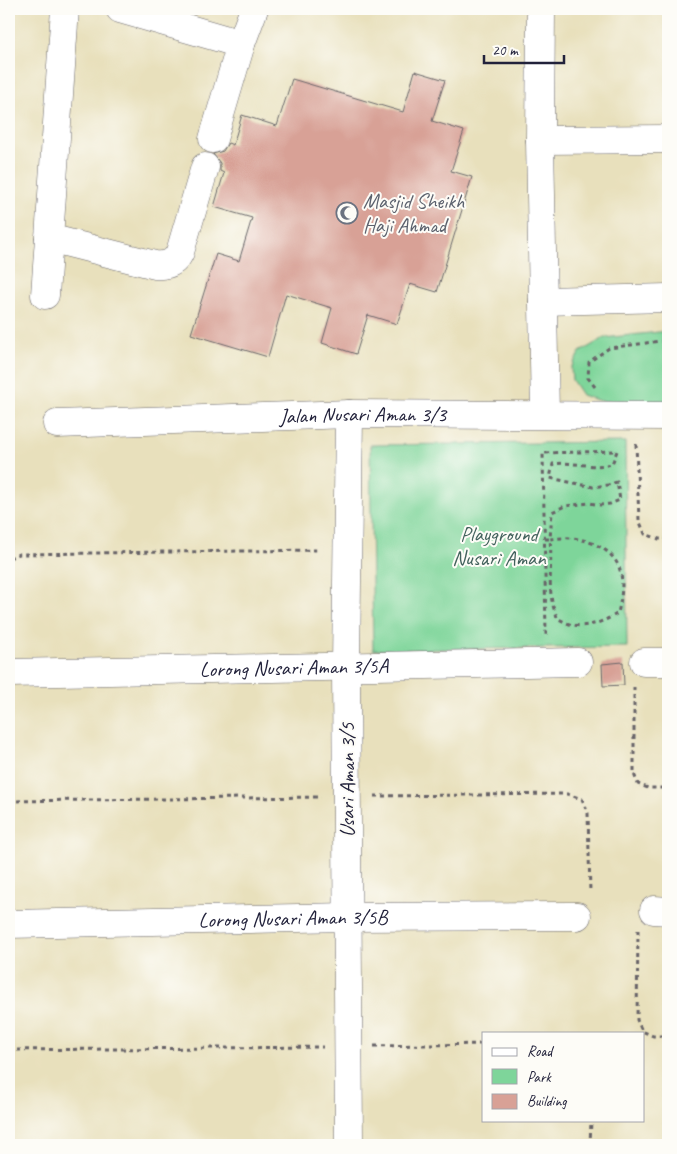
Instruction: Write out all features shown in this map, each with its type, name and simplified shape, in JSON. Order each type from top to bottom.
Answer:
[{"type":"street","points":[[45,295],[65,9]]},
{"type":"street","points":[[120,9],[242,44]]},
{"type":"street","points":[[213,139],[254,9]]},
{"type":"street","points":[[541,9],[540,140],[544,414]]},
{"type":"street","points":[[540,140],[668,139]]},
{"type":"street","points":[[49,238],[155,265],[163,266],[170,264],[177,259],[180,252],[206,167]]},
{"type":"street","points":[[543,301],[668,298]]},
{"type":"street","name":"Jalan Nusari Aman 3/3","points":[[57,424],[349,414],[668,416]]},
{"type":"street","name":"Usari Aman 3/5","points":[[348,1145],[346,667],[349,550],[349,414]]},
{"type":"street","name":"Lorong Nusari Aman 3/5A","points":[[9,673],[578,662]]},
{"type":"street","name":"Lorong Nusari Aman 3/5B","points":[[9,924],[348,917],[577,916]]},
{"type":"path","points":[[604,388],[594,387],[588,378],[588,362],[609,348],[668,340]]},
{"type":"path","points":[[635,416],[639,520],[645,534],[659,539],[668,539]]},
{"type":"path","points":[[545,539],[550,539],[572,536],[602,548],[614,556],[621,575],[622,596],[618,613],[606,621],[574,626],[558,619],[552,606],[550,590],[550,539],[552,512],[565,506],[590,503],[610,504],[620,500],[616,482],[593,487],[550,478],[552,464],[603,466],[612,464],[617,451],[544,454],[546,638]]},
{"type":"path","points":[[9,558],[19,554],[349,550]]},
{"type":"path","points":[[656,662],[638,668],[634,676],[634,774],[638,784],[648,788],[668,788]]},
{"type":"path","points":[[661,911],[643,918],[638,929],[637,1020],[642,1031],[653,1036],[668,1036]]},
{"type":"path","points":[[9,1050],[482,1044]]},
{"type":"path","points":[[590,1145],[591,1122]]},
{"type":"green space","points":[[668,331],[668,402],[600,401],[582,395],[572,380],[571,368],[580,352],[604,338]]},
{"type":"green space","name":"Playground Nusari Aman","points":[[625,442],[627,647],[373,650],[370,445]]},
{"type":"building","name":"Masjid Sheikh Haji Ahmad","points":[[415,71],[445,80],[432,121],[464,131],[451,171],[472,177],[437,292],[410,284],[397,324],[368,315],[356,354],[322,343],[332,308],[286,294],[268,357],[191,334],[216,254],[239,261],[252,218],[214,207],[224,173],[220,171],[220,163],[213,154],[223,151],[228,143],[233,145],[242,115],[277,126],[292,79],[403,112]]},
{"type":"building","points":[[623,662],[624,685],[603,686],[602,664]]},
{"type":"place","name":"Masjid Sheikh Haji Ahmad","points":[[347,213]]}]
